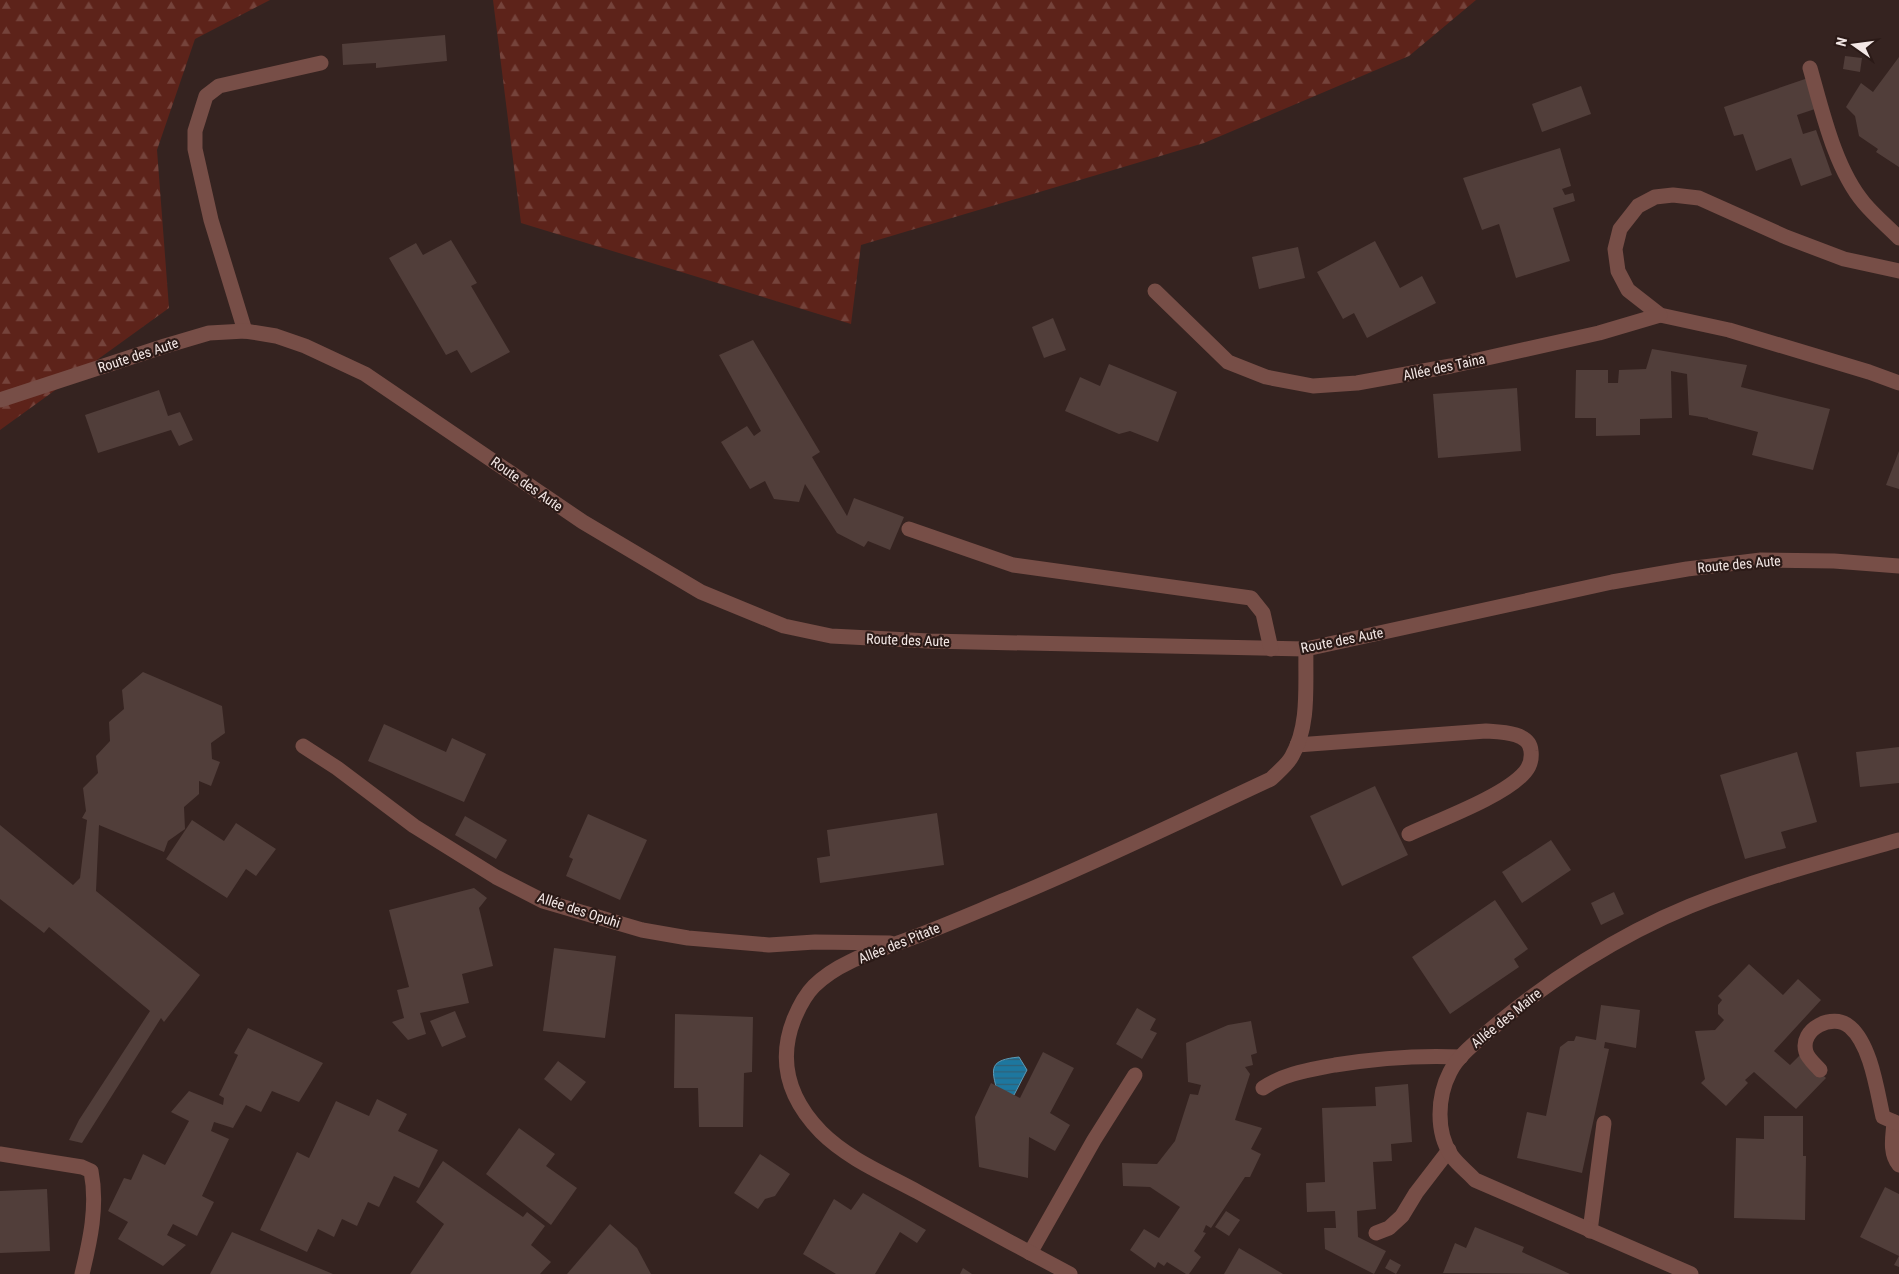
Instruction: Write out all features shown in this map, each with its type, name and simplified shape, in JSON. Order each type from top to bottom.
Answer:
[{"type":"street","points":[[245,331],[211,220],[195,149],[195,131],[206,96],[219,86],[321,62]]},
{"type":"street","points":[[1810,68],[1824,119],[1849,181],[1863,202],[1899,238]]},
{"type":"street","points":[[1899,271],[1844,259],[1786,237],[1699,198],[1673,195],[1655,197],[1638,206],[1620,229],[1615,249],[1618,271],[1628,290],[1660,314],[1729,330],[1869,372],[1899,383]]},
{"type":"street","name":"Allée des Taina","points":[[1155,291],[1227,361],[1266,377],[1284,382],[1313,386],[1357,384],[1451,366],[1599,332],[1660,314]]},
{"type":"street","name":"Route des Aute","points":[[0,400],[209,333],[245,331],[276,336],[306,346],[365,374],[583,522],[700,592],[784,626],[831,636],[880,640],[1306,649],[1612,582],[1687,569],[1761,560],[1834,560],[1899,566]]},
{"type":"street","points":[[909,529],[1013,564],[1251,598],[1262,613],[1271,648]]},
{"type":"street","name":"Allée des Pitate","points":[[1070,1274],[872,1168],[839,1148],[820,1131],[804,1111],[792,1090],[787,1074],[785,1054],[790,1029],[799,1008],[813,987],[834,970],[1007,899],[1271,779],[1292,757],[1297,745],[1304,716],[1306,649]]},
{"type":"street","points":[[1297,745],[1486,732],[1505,733],[1522,737],[1531,746],[1532,760],[1525,772],[1508,786],[1482,801],[1409,834]]},
{"type":"street","name":"Allée des Opuhi","points":[[303,746],[337,768],[414,826],[496,877],[543,901],[642,930],[688,938],[769,945],[816,942],[899,943]]},
{"type":"street","name":"Allée des Maire","points":[[1691,1274],[1475,1180],[1452,1157],[1442,1136],[1440,1102],[1450,1072],[1461,1057],[1513,1010],[1546,986],[1644,926],[1750,884],[1899,840]]},
{"type":"street","points":[[1820,1070],[1806,1054],[1804,1042],[1810,1032],[1822,1024],[1837,1022],[1849,1026],[1860,1039],[1892,1121],[1892,1150],[1895,1161],[1899,1166]]},
{"type":"street","points":[[1263,1088],[1276,1079],[1293,1073],[1369,1060],[1419,1056],[1461,1057]]},
{"type":"street","points":[[1030,1253],[1094,1140],[1134,1075]]},
{"type":"street","points":[[1590,1231],[1604,1123]]},
{"type":"street","points":[[1376,1233],[1389,1228],[1402,1216],[1416,1193],[1449,1150]]},
{"type":"street","points":[[0,1154],[82,1167],[91,1171],[94,1198],[91,1234],[82,1274]]},
{"type":"green space","points":[[0,0],[270,0],[195,39],[157,150],[169,308],[0,430]]},
{"type":"green space","points":[[493,0],[1476,0],[1409,56],[1204,143],[861,245],[851,324],[521,223]]},
{"type":"water","points":[[1019,1057],[1027,1070],[1014,1095],[998,1093],[993,1071],[995,1066],[1002,1060]]},
{"type":"building","points":[[445,35],[447,61],[376,68],[376,63],[343,65],[342,44]]},
{"type":"building","points":[[1845,56],[1862,58],[1860,72],[1843,69]]},
{"type":"building","points":[[1899,57],[1899,167],[1876,152],[1878,149],[1859,136],[1855,116],[1846,107],[1861,83],[1873,92]]},
{"type":"building","points":[[1808,78],[1818,108],[1797,115],[1803,134],[1816,130],[1832,175],[1801,186],[1791,158],[1756,171],[1743,134],[1734,136],[1724,107]]},
{"type":"building","points":[[1581,86],[1591,114],[1542,132],[1532,104]]},
{"type":"building","points":[[1560,148],[1571,186],[1562,189],[1565,195],[1573,193],[1575,201],[1553,208],[1570,261],[1516,278],[1499,224],[1482,230],[1463,178]]},
{"type":"building","points":[[451,240],[477,283],[471,286],[510,352],[471,373],[457,350],[446,355],[389,258],[416,243],[423,255]]},
{"type":"building","points":[[1375,241],[1400,288],[1422,276],[1436,303],[1367,338],[1354,313],[1343,319],[1317,272]]},
{"type":"building","points":[[1298,247],[1305,278],[1259,289],[1252,257]]},
{"type":"building","points":[[1053,318],[1066,350],[1044,358],[1032,327]]},
{"type":"building","points":[[753,340],[820,452],[812,457],[847,516],[854,498],[904,517],[890,550],[868,541],[864,547],[837,533],[805,484],[799,502],[774,499],[765,481],[750,489],[721,442],[747,426],[754,436],[761,431],[719,355]]},
{"type":"building","points":[[1652,349],[1747,365],[1741,387],[1830,409],[1813,470],[1752,455],[1758,432],[1708,418],[1689,415],[1687,374],[1671,371],[1672,418],[1640,419],[1640,435],[1596,436],[1596,418],[1575,418],[1576,370],[1608,370],[1608,383],[1618,383],[1619,370],[1646,369]]},
{"type":"building","points":[[1109,364],[1177,392],[1158,442],[1130,431],[1119,434],[1065,411],[1080,377],[1100,386]]},
{"type":"building","points":[[1517,388],[1521,451],[1438,458],[1433,394]]},
{"type":"building","points":[[159,390],[168,416],[180,412],[193,440],[179,446],[171,430],[98,453],[85,415]]},
{"type":"building","points":[[1899,451],[1899,489],[1886,485]]},
{"type":"building","points":[[143,672],[222,706],[225,733],[211,743],[212,759],[220,762],[211,786],[199,781],[199,794],[184,807],[185,829],[168,841],[164,852],[99,825],[96,891],[200,975],[164,1022],[161,1018],[82,1143],[69,1140],[79,1120],[150,1011],[49,927],[44,933],[0,899],[0,825],[73,885],[80,878],[87,820],[82,818],[86,811],[83,788],[98,773],[96,756],[110,741],[109,722],[124,709],[122,690]]},
{"type":"building","points":[[384,724],[446,752],[452,738],[486,754],[464,802],[368,761]]},
{"type":"building","points":[[1899,747],[1899,783],[1860,787],[1856,752]]},
{"type":"building","points":[[1797,752],[1817,822],[1781,832],[1786,848],[1745,859],[1720,775]]},
{"type":"building","points":[[1375,786],[1408,855],[1342,886],[1310,816]]},
{"type":"building","points":[[937,813],[944,865],[820,883],[817,858],[830,856],[827,830]]},
{"type":"building","points":[[588,814],[647,840],[620,900],[566,876],[573,859],[569,857]]},
{"type":"building","points":[[465,816],[507,840],[496,859],[455,835]]},
{"type":"building","points":[[192,820],[224,841],[236,823],[276,849],[256,876],[246,869],[227,898],[166,859]]},
{"type":"building","points":[[1551,840],[1571,870],[1522,903],[1502,872]]},
{"type":"building","points":[[474,888],[487,898],[479,908],[493,966],[462,974],[469,1003],[420,1013],[426,1034],[408,1040],[392,1022],[404,1018],[397,990],[409,987],[389,910]]},
{"type":"building","points":[[1614,892],[1624,914],[1601,925],[1591,903]]},
{"type":"building","points":[[1495,900],[1528,949],[1514,959],[1519,967],[1450,1014],[1412,957]]},
{"type":"building","points":[[554,948],[616,956],[605,1038],[543,1031]]},
{"type":"building","points":[[1749,964],[1783,995],[1798,979],[1821,1000],[1774,1051],[1790,1065],[1801,1054],[1826,1078],[1796,1109],[1754,1072],[1745,1080],[1748,1083],[1726,1106],[1701,1083],[1705,1079],[1695,1031],[1715,1030],[1724,1020],[1718,1014],[1718,1005],[1722,1000],[1718,996]]},
{"type":"building","points":[[1601,1005],[1640,1010],[1636,1048],[1605,1042],[1604,1048],[1609,1049],[1582,1173],[1517,1158],[1527,1112],[1546,1116],[1560,1047],[1568,1041],[1574,1041],[1576,1036],[1596,1040]]},
{"type":"building","points":[[1137,1008],[1156,1019],[1150,1030],[1157,1033],[1142,1059],[1116,1044]]},
{"type":"building","points":[[455,1011],[466,1037],[442,1047],[430,1021]]},
{"type":"building","points":[[675,1014],[753,1017],[752,1072],[744,1073],[743,1127],[699,1127],[698,1088],[674,1088]]},
{"type":"building","points":[[1251,1021],[1257,1053],[1251,1055],[1253,1065],[1245,1067],[1250,1074],[1235,1120],[1262,1128],[1251,1149],[1261,1154],[1250,1177],[1245,1177],[1211,1228],[1206,1225],[1203,1232],[1206,1233],[1194,1251],[1201,1257],[1189,1274],[1167,1262],[1164,1266],[1158,1262],[1155,1268],[1130,1250],[1144,1229],[1159,1238],[1180,1207],[1150,1187],[1123,1186],[1122,1163],[1157,1164],[1175,1141],[1190,1094],[1198,1095],[1201,1085],[1188,1082],[1186,1043],[1228,1025]]},
{"type":"building","points":[[248,1028],[323,1063],[299,1102],[272,1091],[261,1112],[246,1105],[233,1128],[214,1122],[211,1131],[229,1139],[202,1196],[214,1202],[197,1236],[173,1224],[167,1235],[186,1245],[163,1266],[118,1239],[128,1222],[108,1211],[124,1178],[131,1180],[143,1154],[165,1165],[189,1121],[171,1112],[189,1091],[223,1105],[224,1098],[219,1095],[238,1055],[234,1053]]},
{"type":"building","points":[[1043,1052],[1074,1068],[1050,1113],[1070,1125],[1055,1151],[1029,1137],[1028,1178],[979,1167],[975,1117],[991,1083],[1020,1098]]},
{"type":"building","points":[[558,1061],[586,1082],[571,1101],[544,1079]]},
{"type":"building","points":[[1408,1084],[1412,1142],[1391,1144],[1392,1161],[1373,1162],[1376,1209],[1357,1211],[1358,1237],[1386,1251],[1374,1274],[1325,1249],[1324,1228],[1336,1228],[1335,1211],[1307,1212],[1306,1183],[1325,1182],[1322,1108],[1376,1106],[1375,1087]]},
{"type":"building","points":[[377,1099],[407,1114],[398,1131],[438,1150],[419,1188],[394,1176],[379,1207],[368,1202],[357,1226],[342,1219],[334,1237],[318,1229],[307,1252],[260,1230],[297,1152],[309,1158],[336,1101],[369,1116]]},
{"type":"building","points":[[1764,1116],[1803,1116],[1803,1156],[1806,1156],[1805,1220],[1734,1218],[1736,1138],[1764,1139]]},
{"type":"building","points":[[519,1128],[555,1154],[546,1166],[577,1188],[551,1225],[486,1174]]},
{"type":"building","points":[[760,1154],[790,1174],[775,1196],[765,1199],[758,1209],[734,1193]]},
{"type":"building","points":[[443,1161],[523,1217],[527,1212],[545,1226],[531,1245],[551,1262],[540,1274],[410,1274],[444,1224],[416,1202]]},
{"type":"building","points":[[1885,1187],[1899,1194],[1899,1256],[1860,1237]]},
{"type":"building","points":[[47,1189],[50,1251],[0,1253],[0,1191]]},
{"type":"building","points":[[863,1193],[926,1230],[917,1243],[900,1232],[875,1274],[836,1274],[803,1254],[834,1199],[851,1210]]},
{"type":"building","points":[[1226,1211],[1240,1220],[1229,1236],[1215,1227]]},
{"type":"building","points":[[610,1224],[637,1248],[651,1274],[567,1274]]},
{"type":"building","points":[[1475,1227],[1524,1247],[1522,1252],[1570,1274],[1443,1273],[1455,1243],[1466,1248]]},
{"type":"building","points":[[232,1232],[333,1274],[210,1274]]},
{"type":"building","points":[[1239,1248],[1283,1274],[1224,1274]]},
{"type":"building","points":[[1899,1256],[1899,1267],[1894,1265]]},
{"type":"building","points":[[1390,1259],[1401,1265],[1396,1274],[1385,1268]]},
{"type":"building","points":[[963,1268],[972,1274],[960,1274]]}]
